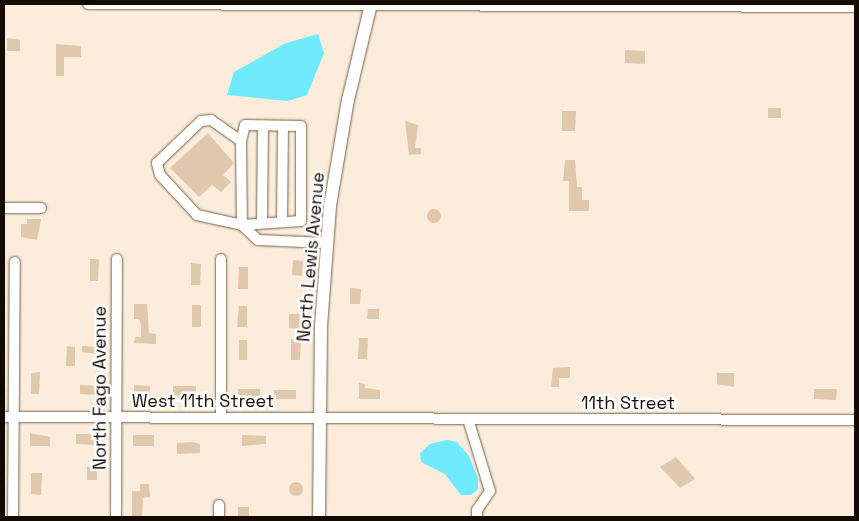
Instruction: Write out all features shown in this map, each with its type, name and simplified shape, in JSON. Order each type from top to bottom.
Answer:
[{"type":"main road","name":"North Lewis Avenue","points":[[319,517],[322,418],[321,326],[327,243],[340,141],[371,5]]},
{"type":"street","points":[[88,4],[855,7]]},
{"type":"street","points":[[240,141],[210,120],[201,121],[157,163],[160,175],[197,215],[242,225],[262,221],[301,221],[301,126],[245,125],[240,141],[242,225],[258,240],[327,243]]},
{"type":"street","points":[[262,221],[263,126]]},
{"type":"street","points":[[282,221],[283,126]]},
{"type":"street","points":[[4,208],[41,208]]},
{"type":"street","name":"North Fago Avenue","points":[[116,517],[117,259]]},
{"type":"street","points":[[221,259],[221,417]]},
{"type":"street","points":[[13,517],[9,417],[15,262]]},
{"type":"street","name":"West 11th Street","points":[[9,417],[402,419]]},
{"type":"street","name":"11th Street","points":[[402,419],[855,420]]},
{"type":"street","points":[[468,419],[490,491],[477,510],[477,517]]},
{"type":"street","points":[[219,505],[219,517]]},
{"type":"water","points":[[318,34],[324,53],[307,95],[288,101],[227,95],[234,72],[286,43]]},
{"type":"water","points":[[447,440],[457,442],[469,456],[478,479],[478,489],[471,495],[461,495],[445,474],[421,462],[420,453],[430,444]]},
{"type":"building","points":[[7,38],[20,40],[20,51],[7,51]]},
{"type":"building","points":[[56,44],[81,46],[81,57],[64,57],[64,76],[56,76]]},
{"type":"building","points":[[625,50],[645,51],[645,64],[625,63]]},
{"type":"building","points":[[768,108],[781,108],[781,118],[768,118]]},
{"type":"building","points":[[562,111],[576,111],[575,131],[562,131]]},
{"type":"building","points":[[405,121],[418,125],[415,148],[421,148],[421,154],[409,155]]},
{"type":"building","points":[[208,133],[234,163],[223,175],[231,182],[221,192],[212,185],[199,197],[170,168]]},
{"type":"building","points":[[565,160],[575,160],[577,187],[582,187],[582,200],[589,200],[589,211],[569,211],[569,181],[563,181]]},
{"type":"building","points":[[431,209],[437,209],[441,216],[437,223],[431,223],[427,219],[427,213]]},
{"type":"building","points":[[27,219],[41,219],[37,240],[21,237],[21,224],[27,224]]},
{"type":"building","points":[[90,259],[99,259],[98,281],[90,281]]},
{"type":"building","points":[[293,260],[303,261],[302,276],[292,275]]},
{"type":"building","points":[[191,263],[201,264],[200,285],[191,285]]},
{"type":"building","points":[[239,267],[248,267],[248,289],[238,289]]},
{"type":"building","points":[[350,288],[361,289],[360,304],[350,304]]},
{"type":"building","points":[[134,304],[147,304],[149,333],[156,334],[156,344],[134,343],[135,337],[141,337],[141,326],[139,319],[134,319]]},
{"type":"building","points":[[192,305],[201,305],[201,327],[192,327]]},
{"type":"building","points":[[239,306],[247,306],[247,327],[237,327]]},
{"type":"building","points":[[368,309],[379,309],[379,319],[367,319]]},
{"type":"building","points":[[289,314],[302,314],[301,329],[289,328]]},
{"type":"building","points":[[359,338],[368,338],[367,359],[358,359]]},
{"type":"building","points":[[291,339],[301,341],[300,360],[291,360]]},
{"type":"building","points":[[239,340],[247,340],[247,360],[239,360]]},
{"type":"building","points":[[67,346],[75,347],[75,366],[66,366]]},
{"type":"building","points":[[82,346],[99,347],[98,354],[82,352]]},
{"type":"building","points":[[570,367],[570,378],[559,378],[559,387],[551,387],[553,368]]},
{"type":"building","points":[[40,372],[39,394],[31,394],[31,373]]},
{"type":"building","points":[[717,373],[734,373],[734,387],[717,384]]},
{"type":"building","points":[[359,383],[365,384],[365,388],[380,390],[380,399],[359,399]]},
{"type":"building","points":[[80,385],[101,386],[100,395],[80,394]]},
{"type":"building","points":[[134,385],[150,386],[150,395],[134,398]]},
{"type":"building","points":[[173,386],[196,386],[196,395],[173,398]]},
{"type":"building","points":[[238,389],[260,389],[260,396],[238,399]]},
{"type":"building","points":[[814,389],[837,389],[836,400],[814,399]]},
{"type":"building","points":[[274,390],[296,390],[296,399],[274,399]]},
{"type":"building","points":[[30,433],[50,437],[50,446],[30,446]]},
{"type":"building","points":[[76,434],[98,434],[98,445],[76,444]]},
{"type":"building","points":[[133,435],[154,435],[154,446],[133,446]]},
{"type":"building","points":[[242,435],[266,436],[266,444],[242,446]]},
{"type":"building","points":[[193,442],[200,444],[200,453],[177,454],[177,443]]},
{"type":"building","points":[[676,457],[695,479],[680,488],[660,467]]},
{"type":"building","points":[[87,467],[97,467],[97,480],[87,480]]},
{"type":"building","points":[[31,473],[42,473],[41,495],[31,494]]},
{"type":"building","points":[[293,482],[299,482],[303,489],[299,496],[293,496],[289,492],[289,486]]},
{"type":"building","points":[[140,484],[149,484],[150,497],[143,498],[142,517],[132,517],[132,491],[140,491]]},
{"type":"building","points":[[238,507],[249,507],[249,517],[238,517]]}]
